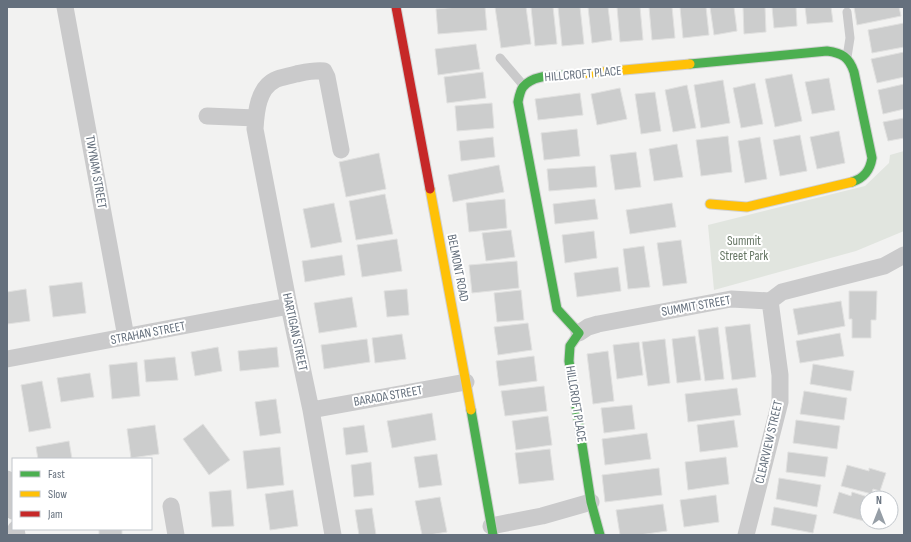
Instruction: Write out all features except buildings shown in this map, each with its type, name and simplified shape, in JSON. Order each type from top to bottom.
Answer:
[{"type":"street","name":"TWYNAM STREET","points":[[65,7],[126,337]]},
{"type":"street","name":"BELMONT ROAD","points":[[396,7],[492,530]]},
{"type":"street","name":"HILLCROFT PLACE","points":[[524,86],[530,81],[538,78],[827,51],[837,52],[847,57]]},
{"type":"street","points":[[710,204],[747,207],[859,180],[866,175],[871,167],[872,158],[854,72],[852,64],[847,57]]},
{"type":"street","points":[[207,116],[255,124],[259,100],[266,87],[275,79],[316,70],[324,71],[327,77],[341,150]]},
{"type":"street","points":[[524,86],[520,92],[518,102],[557,310],[579,333]]},
{"type":"street","name":"HARTIGAN STREET","points":[[255,124],[311,410],[333,535]]},
{"type":"street","points":[[770,301],[782,292],[884,266],[904,255]]},
{"type":"street","name":"SUMMIT STREET","points":[[579,333],[588,327],[598,324],[731,299],[770,301]]},
{"type":"street","name":"CLEARVIEW STREET","points":[[746,535],[780,402],[780,375],[770,301]]},
{"type":"street","name":"STRAHAN STREET","points":[[7,359],[290,306]]},
{"type":"street","name":"HILLCROFT PLACE","points":[[579,333],[570,346],[569,361],[591,502],[600,535]]},
{"type":"street","name":"BARADA STREET","points":[[311,410],[466,382]]},
{"type":"street","points":[[7,479],[12,506]]},
{"type":"street","points":[[492,530],[591,502]]},
{"type":"street","points":[[171,506],[176,535]]},
{"type":"lane","points":[[847,12],[850,38],[847,57]]},
{"type":"lane","points":[[500,58],[524,86]]},
{"type":"green space","name":"Summit Street Park","points":[[904,151],[904,231],[856,251],[714,290],[708,225],[865,186],[889,163],[890,155]]},
{"type":"traffic: fast","points":[[690,64],[827,51],[837,53],[847,59],[854,72],[872,158],[870,167],[866,173],[852,182]]},
{"type":"traffic: fast","points":[[569,75],[544,76],[532,80],[523,87],[518,102],[557,309],[579,333],[570,346],[569,361],[591,502],[600,535]]},
{"type":"traffic: fast","points":[[471,410],[493,535]]},
{"type":"traffic: slow","points":[[569,75],[690,64]]},
{"type":"traffic: slow","points":[[710,204],[747,207],[852,182]]},
{"type":"traffic: slow","points":[[430,189],[471,410]]},
{"type":"traffic: jam","points":[[396,7],[430,189]]}]
